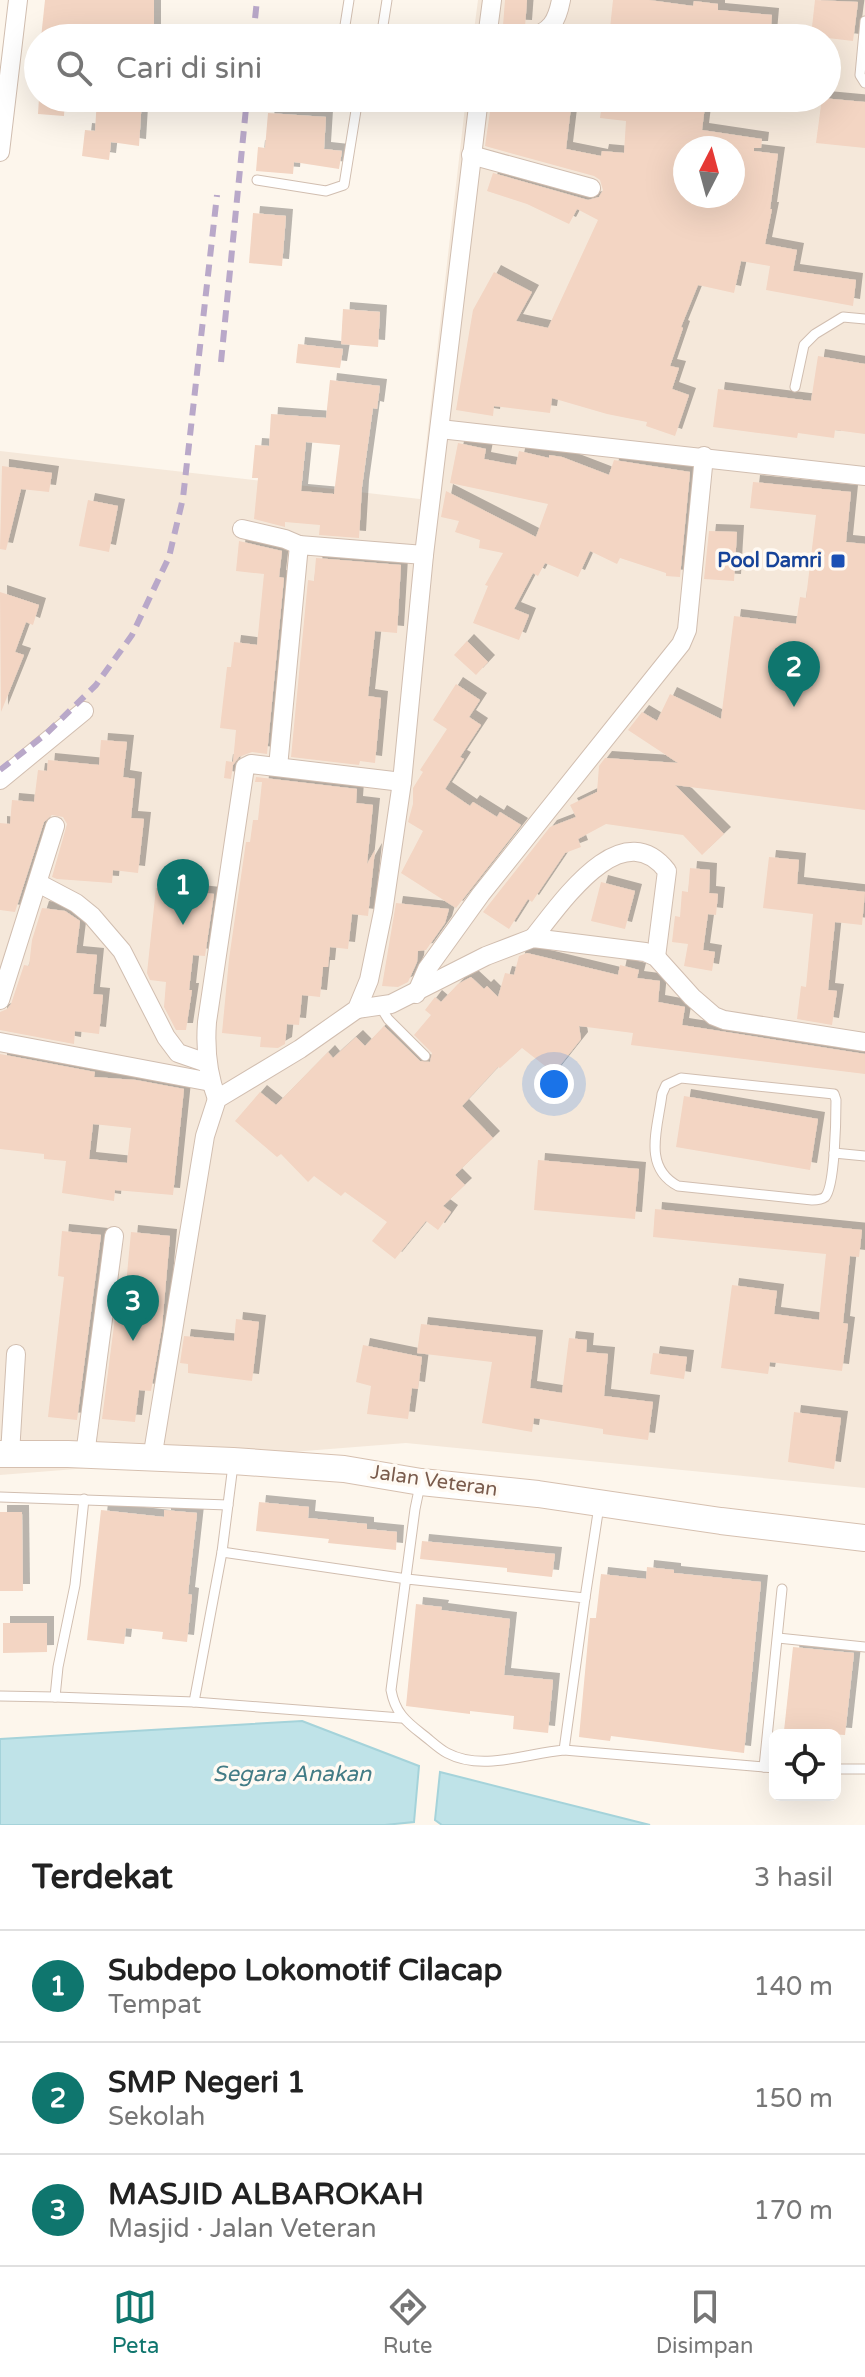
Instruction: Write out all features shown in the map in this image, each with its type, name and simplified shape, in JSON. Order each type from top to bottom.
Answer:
[{"type":"main road","name":"Jalan Veteran","points":[[5,1454],[233,1461],[344,1469],[421,1482],[538,1494],[865,1538]]},
{"type":"street","points":[[0,146],[18,0]]},
{"type":"street","points":[[489,24],[492,0]]},
{"type":"street","points":[[554,24],[561,0]]},
{"type":"street","points":[[357,1009],[376,951],[402,782],[424,555],[477,112]]},
{"type":"street","points":[[471,155],[591,188]]},
{"type":"street","points":[[440,429],[865,476]]},
{"type":"street","points":[[416,994],[427,969],[481,894],[681,644],[687,630],[704,456]]},
{"type":"street","points":[[242,529],[299,545],[424,555]]},
{"type":"street","points":[[278,767],[299,545]]},
{"type":"street","points":[[0,780],[84,711]]},
{"type":"street","points":[[152,1459],[214,1090],[205,1047],[207,1022],[245,767],[251,764],[402,782]]},
{"type":"street","points":[[0,1000],[55,826]]},
{"type":"street","points":[[533,938],[600,862],[628,853],[645,855],[660,862],[667,871],[656,957]]},
{"type":"street","points":[[38,883],[76,903],[92,916],[122,951],[166,1037],[178,1053],[207,1063]]},
{"type":"street","points":[[0,1042],[214,1090],[300,1049],[357,1009],[380,1006],[416,994],[486,956],[533,938],[645,952],[656,957],[714,1016],[724,1020],[865,1042]]},
{"type":"street","points":[[85,1455],[114,1236]]},
{"type":"street","points":[[5,1454],[16,1354]]},
{"type":"lane","points":[[345,24],[349,0]]},
{"type":"lane","points":[[383,24],[387,0]]},
{"type":"lane","points":[[865,21],[860,75],[865,83]]},
{"type":"lane","points":[[257,180],[326,191],[344,185],[356,112]]},
{"type":"lane","points":[[795,387],[804,345],[815,334],[843,317],[865,319]]},
{"type":"lane","points":[[380,1006],[388,1019],[425,1056]]},
{"type":"lane","points":[[681,1078],[830,1092],[836,1100],[834,1153],[827,1194],[817,1200],[678,1186],[666,1180],[654,1160],[662,1094],[666,1085],[681,1078]]},
{"type":"lane","points":[[834,1153],[865,1156]]},
{"type":"lane","points":[[194,1702],[222,1552],[233,1461]]},
{"type":"lane","points":[[421,1482],[391,1690],[393,1703],[401,1718],[447,1753],[470,1762],[564,1750],[769,1768]]},
{"type":"lane","points":[[0,1497],[228,1505]]},
{"type":"lane","points":[[55,1697],[75,1585],[84,1499]]},
{"type":"lane","points":[[564,1750],[599,1504]]},
{"type":"lane","points":[[222,1552],[407,1579],[585,1598]]},
{"type":"lane","points":[[772,1729],[782,1589]]},
{"type":"lane","points":[[778,1638],[865,1647]]},
{"type":"lane","points":[[0,1696],[194,1702],[401,1718]]},
{"type":"lane","points":[[841,1769],[865,1769]]},
{"type":"shaded area","points":[[478,0],[865,0],[865,1488],[406,1443],[0,1475],[0,451],[420,499],[464,112],[841,112],[841,24],[475,24]]},
{"type":"water","name":"Segara Anakan","points":[[302,1721],[419,1766],[414,1822],[385,1825],[0,1825],[0,1739]]},
{"type":"water","points":[[440,1772],[650,1825],[442,1825],[435,1820]]},
{"type":"building","points":[[45,0],[154,0],[154,24],[42,24]]},
{"type":"building","points":[[505,0],[527,0],[525,24],[503,24]]},
{"type":"building","points":[[613,0],[649,0],[693,6],[694,1],[718,4],[718,10],[772,15],[771,24],[610,24]]},
{"type":"building","points":[[815,0],[858,2],[853,41],[841,40],[841,24],[812,24]]},
{"type":"building","points":[[841,100],[865,102],[865,148],[816,143],[820,112],[841,112]]},
{"type":"building","points":[[38,112],[64,112],[64,116]]},
{"type":"building","points":[[96,112],[141,112],[139,146],[111,142],[109,160],[82,156],[85,130],[95,131]]},
{"type":"building","points":[[490,112],[570,112],[566,149],[601,156],[602,151],[624,153],[626,121],[600,118],[601,112],[704,112],[702,130],[742,136],[673,136],[673,208],[745,208],[745,136],[762,139],[761,148],[754,148],[754,151],[778,154],[765,244],[797,250],[793,271],[856,280],[853,306],[766,290],[770,266],[741,261],[734,293],[698,285],[670,366],[679,368],[672,389],[689,395],[675,436],[646,426],[647,422],[552,398],[550,413],[494,406],[493,416],[456,410],[473,310],[494,272],[532,292],[516,321],[548,328],[598,220],[577,209],[569,224],[527,204],[487,191],[493,173],[588,200],[599,197],[603,190],[600,180],[485,146]]},
{"type":"building","points":[[268,113],[326,117],[324,149],[342,151],[339,169],[294,162],[293,174],[256,171],[258,147],[265,148]]},
{"type":"building","points":[[253,213],[286,216],[282,266],[249,263]]},
{"type":"building","points":[[343,309],[380,312],[378,347],[341,344]]},
{"type":"building","points":[[298,344],[343,349],[340,368],[296,363]]},
{"type":"building","points":[[818,356],[865,364],[865,434],[835,430],[834,438],[798,433],[797,438],[713,427],[718,389],[811,401]]},
{"type":"building","points":[[330,380],[380,386],[377,409],[373,408],[362,487],[359,538],[319,535],[320,525],[285,522],[285,527],[254,519],[258,478],[252,478],[255,445],[269,446],[271,414],[326,418]],"holes":[[[306,442],[340,445],[334,494],[301,491]]]},
{"type":"building","points":[[458,443],[486,449],[484,459],[516,465],[519,451],[549,458],[549,455],[562,457],[609,475],[614,460],[690,472],[680,577],[666,576],[666,573],[620,558],[617,564],[590,551],[578,577],[545,563],[538,576],[533,573],[514,609],[529,615],[519,640],[473,623],[488,586],[485,585],[503,553],[479,548],[480,540],[455,532],[459,521],[441,517],[446,491],[536,537],[548,504],[450,483]]},
{"type":"building","points":[[2,466],[52,473],[49,492],[21,489],[6,550],[0,549]]},
{"type":"building","points":[[753,482],[851,492],[846,542],[865,544],[865,810],[675,785],[724,834],[702,855],[683,835],[606,824],[578,839],[581,847],[565,853],[532,902],[528,899],[509,929],[483,912],[550,827],[576,817],[570,805],[597,792],[599,766],[605,758],[678,763],[628,730],[642,712],[657,721],[670,694],[721,719],[734,616],[796,624],[800,597],[806,598],[816,515],[750,508]]},
{"type":"building","points":[[88,500],[118,506],[109,552],[79,546]]},
{"type":"building","points":[[709,531],[737,532],[734,581],[704,579]]},
{"type":"building","points":[[239,541],[282,551],[279,577],[284,578],[267,754],[252,752],[239,757],[233,765],[231,779],[224,778],[226,761],[233,762],[236,730],[220,728],[227,667],[231,667],[234,642],[257,645],[264,574],[236,571]]},
{"type":"building","points":[[316,558],[401,565],[397,633],[375,631],[368,696],[381,698],[375,763],[360,761],[359,765],[291,757],[308,580],[314,581]]},
{"type":"building","points":[[0,592],[39,605],[33,625],[26,622],[15,652],[24,655],[1,712]]},
{"type":"building","points":[[467,641],[488,662],[476,675],[454,655]]},
{"type":"building","points":[[456,684],[480,700],[469,717],[481,725],[460,757],[464,759],[445,789],[470,806],[473,802],[497,817],[500,812],[521,825],[456,908],[401,873],[423,831],[408,822],[413,788],[423,772],[420,770],[447,729],[433,720]]},
{"type":"building","points":[[101,740],[127,742],[123,777],[135,779],[131,818],[144,819],[138,873],[113,870],[112,883],[52,877],[67,824],[63,817],[52,815],[44,822],[15,912],[0,910],[0,823],[10,824],[12,800],[34,802],[38,770],[47,771],[48,760],[99,765]]},
{"type":"building","points":[[256,777],[357,789],[356,803],[373,805],[367,864],[375,850],[368,916],[352,914],[348,949],[330,947],[328,967],[323,967],[320,997],[302,995],[299,1025],[287,1024],[285,1044],[278,1048],[260,1047],[261,1037],[222,1033],[246,842],[250,842],[253,820],[258,820],[262,782],[255,782]]},
{"type":"building","points":[[769,857],[799,860],[797,884],[865,892],[862,925],[835,922],[828,990],[837,991],[832,1025],[797,1019],[801,986],[806,987],[813,914],[763,908]]},
{"type":"building","points":[[690,868],[710,870],[709,893],[718,894],[716,915],[708,914],[703,950],[715,952],[712,971],[684,966],[688,944],[672,942],[675,916],[680,917],[682,891],[688,892]]},
{"type":"building","points":[[601,882],[635,891],[625,929],[591,921]]},
{"type":"building","points":[[156,888],[214,894],[205,956],[193,955],[186,1030],[176,1030],[164,1007],[166,982],[150,980],[147,973]]},
{"type":"building","points":[[396,903],[449,909],[445,923],[426,950],[418,951],[417,962],[408,982],[398,987],[382,986]]},
{"type":"building","points":[[42,908],[65,911],[80,921],[76,953],[97,955],[93,994],[103,995],[99,1034],[75,1031],[74,1044],[0,1030],[0,1012],[11,1004],[24,965],[29,966],[32,940]]},
{"type":"building","points":[[527,953],[618,975],[620,965],[639,970],[637,978],[660,981],[658,1002],[685,1007],[682,1025],[865,1054],[865,1074],[631,1045],[633,1033],[579,1026],[581,1039],[554,1073],[522,1048],[498,1067],[462,1106],[493,1138],[455,1175],[465,1185],[443,1206],[451,1212],[438,1230],[426,1221],[395,1259],[372,1241],[387,1222],[345,1192],[341,1196],[314,1176],[308,1182],[281,1154],[277,1157],[235,1121],[260,1092],[276,1105],[328,1052],[333,1058],[356,1037],[365,1046],[384,1026],[420,1061],[430,1062],[432,1053],[414,1035],[431,1015],[425,1010],[435,997],[441,1002],[458,984],[471,977],[498,997],[505,973],[514,975],[519,956]]},
{"type":"building","points":[[0,1054],[95,1072],[94,1077],[136,1080],[184,1089],[173,1195],[115,1190],[114,1201],[62,1193],[66,1161],[44,1159],[44,1154],[0,1149]],"holes":[[[93,1124],[131,1128],[127,1163],[89,1159]]]},
{"type":"building","points":[[684,1096],[818,1119],[810,1170],[676,1147]]},
{"type":"building","points":[[538,1160],[639,1169],[635,1219],[534,1210]]},
{"type":"building","points":[[655,1209],[862,1230],[859,1257],[850,1256],[843,1323],[848,1324],[842,1371],[770,1362],[768,1374],[721,1368],[732,1285],[777,1291],[774,1314],[819,1320],[826,1254],[653,1237]]},
{"type":"building","points":[[62,1231],[101,1235],[77,1420],[48,1417],[64,1277],[58,1276]]},
{"type":"building","points":[[131,1232],[170,1236],[162,1327],[151,1391],[139,1390],[135,1422],[102,1419],[118,1294],[125,1295]]},
{"type":"building","points":[[236,1319],[259,1322],[252,1381],[188,1373],[188,1364],[180,1363],[184,1336],[234,1341]]},
{"type":"building","points":[[421,1324],[536,1337],[530,1388],[562,1393],[569,1338],[587,1340],[586,1352],[608,1354],[604,1396],[653,1402],[648,1440],[603,1434],[603,1429],[534,1418],[532,1432],[482,1423],[492,1362],[417,1353]]},
{"type":"building","points":[[363,1345],[422,1357],[418,1389],[412,1388],[408,1419],[367,1414],[371,1386],[356,1382]]},
{"type":"building","points":[[653,1353],[687,1357],[684,1379],[650,1374]]},
{"type":"building","points":[[794,1412],[841,1418],[834,1469],[788,1462]]},
{"type":"building","points":[[259,1502],[309,1507],[308,1518],[367,1524],[367,1529],[397,1532],[396,1550],[256,1531]]},
{"type":"building","points":[[101,1510],[164,1517],[164,1510],[197,1513],[188,1594],[192,1595],[187,1642],[162,1639],[163,1632],[126,1628],[124,1644],[87,1640]]},
{"type":"building","points":[[0,1512],[22,1512],[23,1591],[0,1591]]},
{"type":"building","points":[[422,1541],[555,1554],[552,1577],[507,1572],[507,1568],[420,1559]]},
{"type":"building","points":[[647,1567],[674,1570],[674,1573],[761,1582],[744,1753],[611,1736],[610,1741],[579,1737],[590,1618],[596,1618],[601,1574],[646,1579]]},
{"type":"building","points":[[416,1604],[510,1619],[504,1675],[553,1680],[548,1733],[513,1729],[514,1716],[406,1706]]},
{"type":"building","points":[[3,1623],[47,1623],[47,1652],[3,1653]]},
{"type":"building","points":[[793,1647],[854,1653],[845,1735],[841,1735],[841,1729],[784,1729]]},
{"type":"railway","points":[[254,24],[257,0]]},
{"type":"railway","points":[[221,362],[246,112]]},
{"type":"railway","points":[[0,770],[46,734],[96,685],[132,635],[169,557],[183,498],[217,195]]},
{"type":"place","name":"Pool Damri","points":[[838,561]]},
{"type":"place","name":"SMP Negeri 1","points":[[794,707]]},
{"type":"place","name":"Subdepo Lokomotif Cilacap","points":[[183,925]]},
{"type":"place","name":"MASJID ALBAROKAH","points":[[133,1341]]}]
